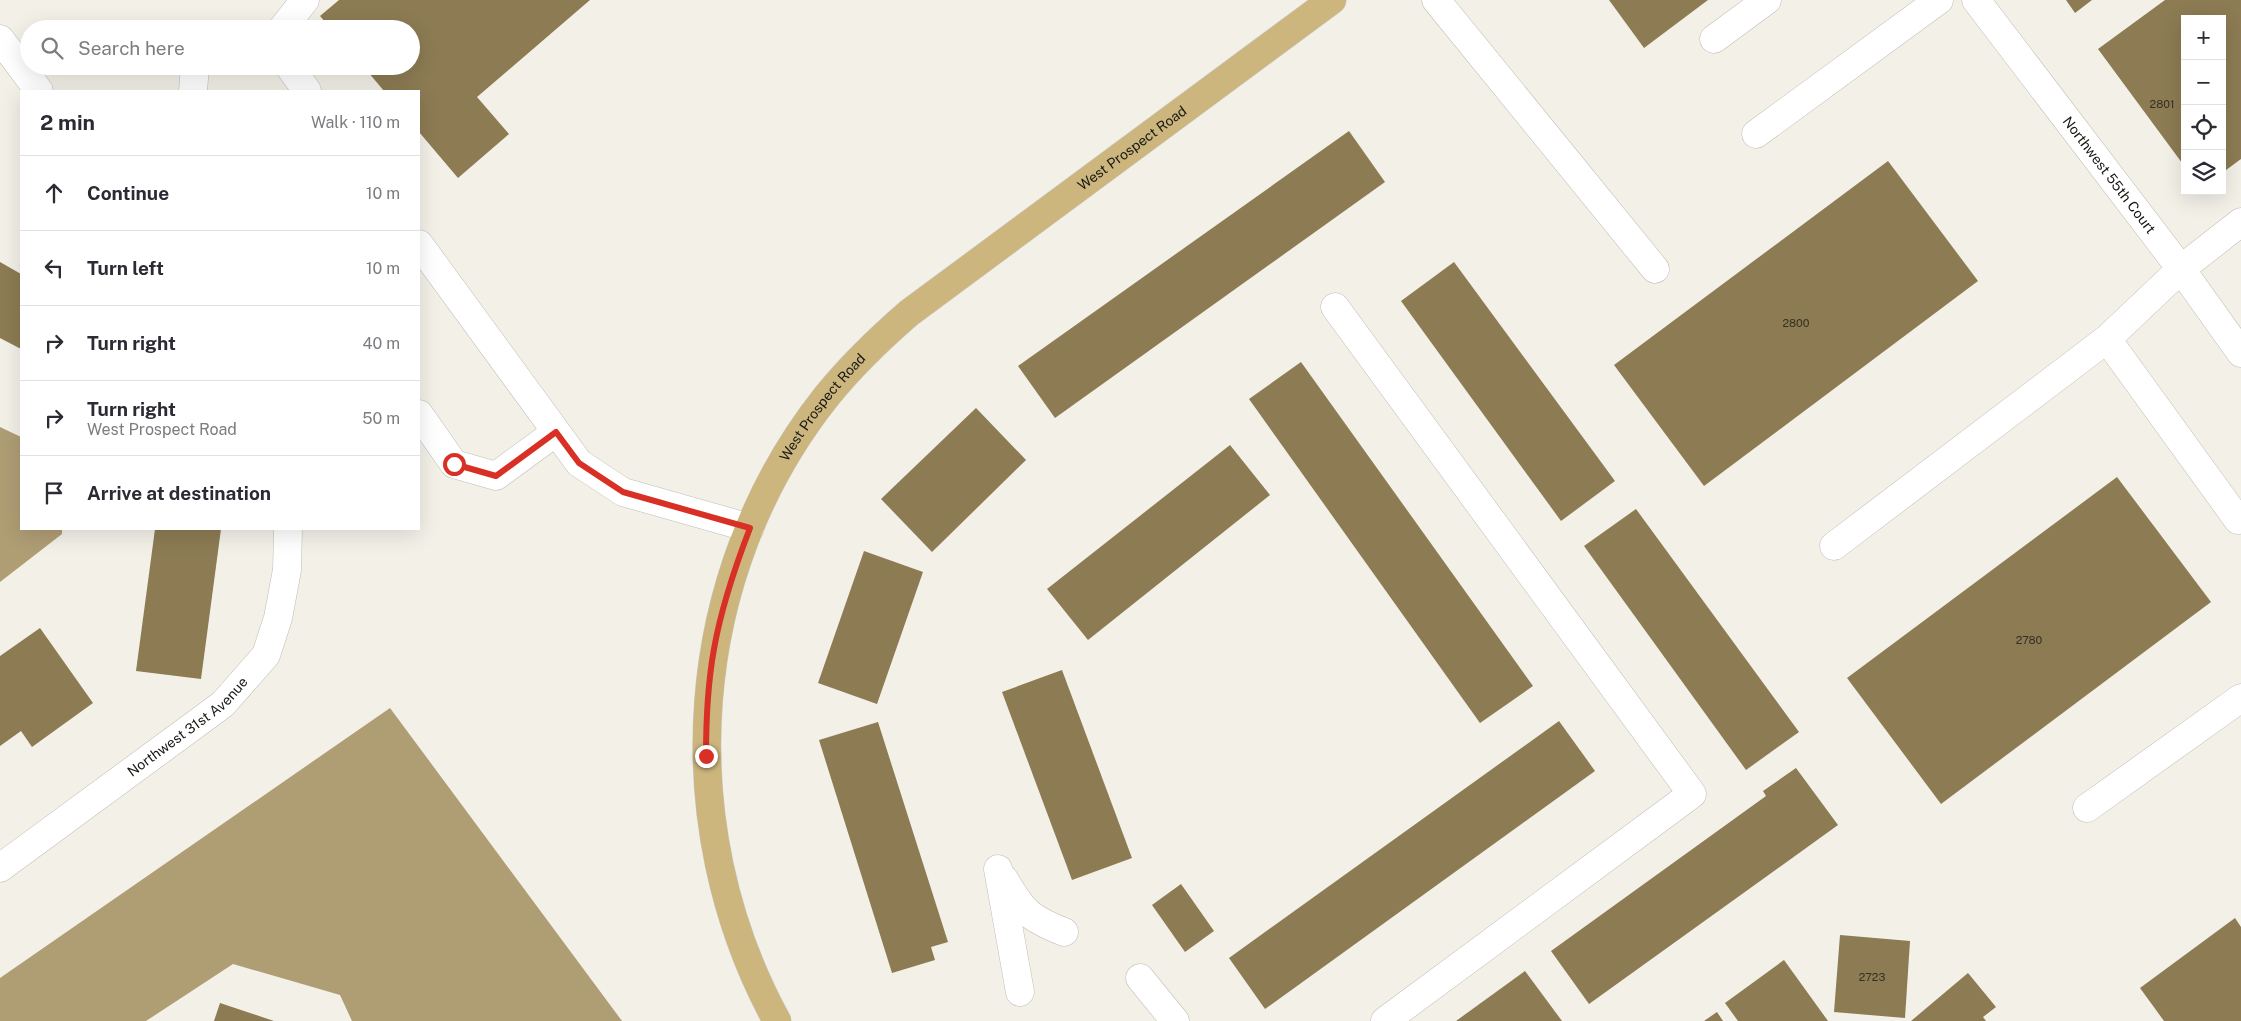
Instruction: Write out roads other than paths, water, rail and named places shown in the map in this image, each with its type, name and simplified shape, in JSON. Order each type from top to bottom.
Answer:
[{"type":"main road","name":"West Prospect Road","points":[[777,1021],[750,966],[727,898],[711,824],[707,774],[706,719],[714,650],[740,556],[750,528],[782,464],[810,419],[839,382],[885,333],[941,288],[1320,4]]},
{"type":"street","points":[[289,20],[305,0]]},
{"type":"street","points":[[1436,0],[1655,269]]},
{"type":"street","points":[[1714,39],[1767,0]]},
{"type":"street","points":[[1756,134],[1939,0]]},
{"type":"street","name":"Northwest 55th Court","points":[[1976,0],[2181,269],[2241,353]]},
{"type":"street","points":[[0,39],[20,66]]},
{"type":"street","points":[[27,75],[38,90]]},
{"type":"street","points":[[193,90],[194,75]]},
{"type":"street","points":[[295,75],[306,90]]},
{"type":"street","points":[[1834,546],[2107,339],[2181,269],[2241,222]]},
{"type":"street","points":[[420,245],[579,463],[623,492],[750,528]]},
{"type":"street","points":[[1335,307],[1692,794],[1385,1021]]},
{"type":"street","points":[[2107,339],[2238,520]]},
{"type":"street","points":[[420,415],[454,464],[496,476],[556,432]]},
{"type":"street","name":"Northwest 31st Avenue","points":[[0,868],[223,704],[266,655],[278,618],[287,570],[288,530]]},
{"type":"street","points":[[2087,808],[2241,698]]},
{"type":"street","points":[[1020,992],[998,869],[1017,901],[1027,912],[1038,922],[1064,932]]},
{"type":"street","points":[[1140,978],[1175,1021]]}]
